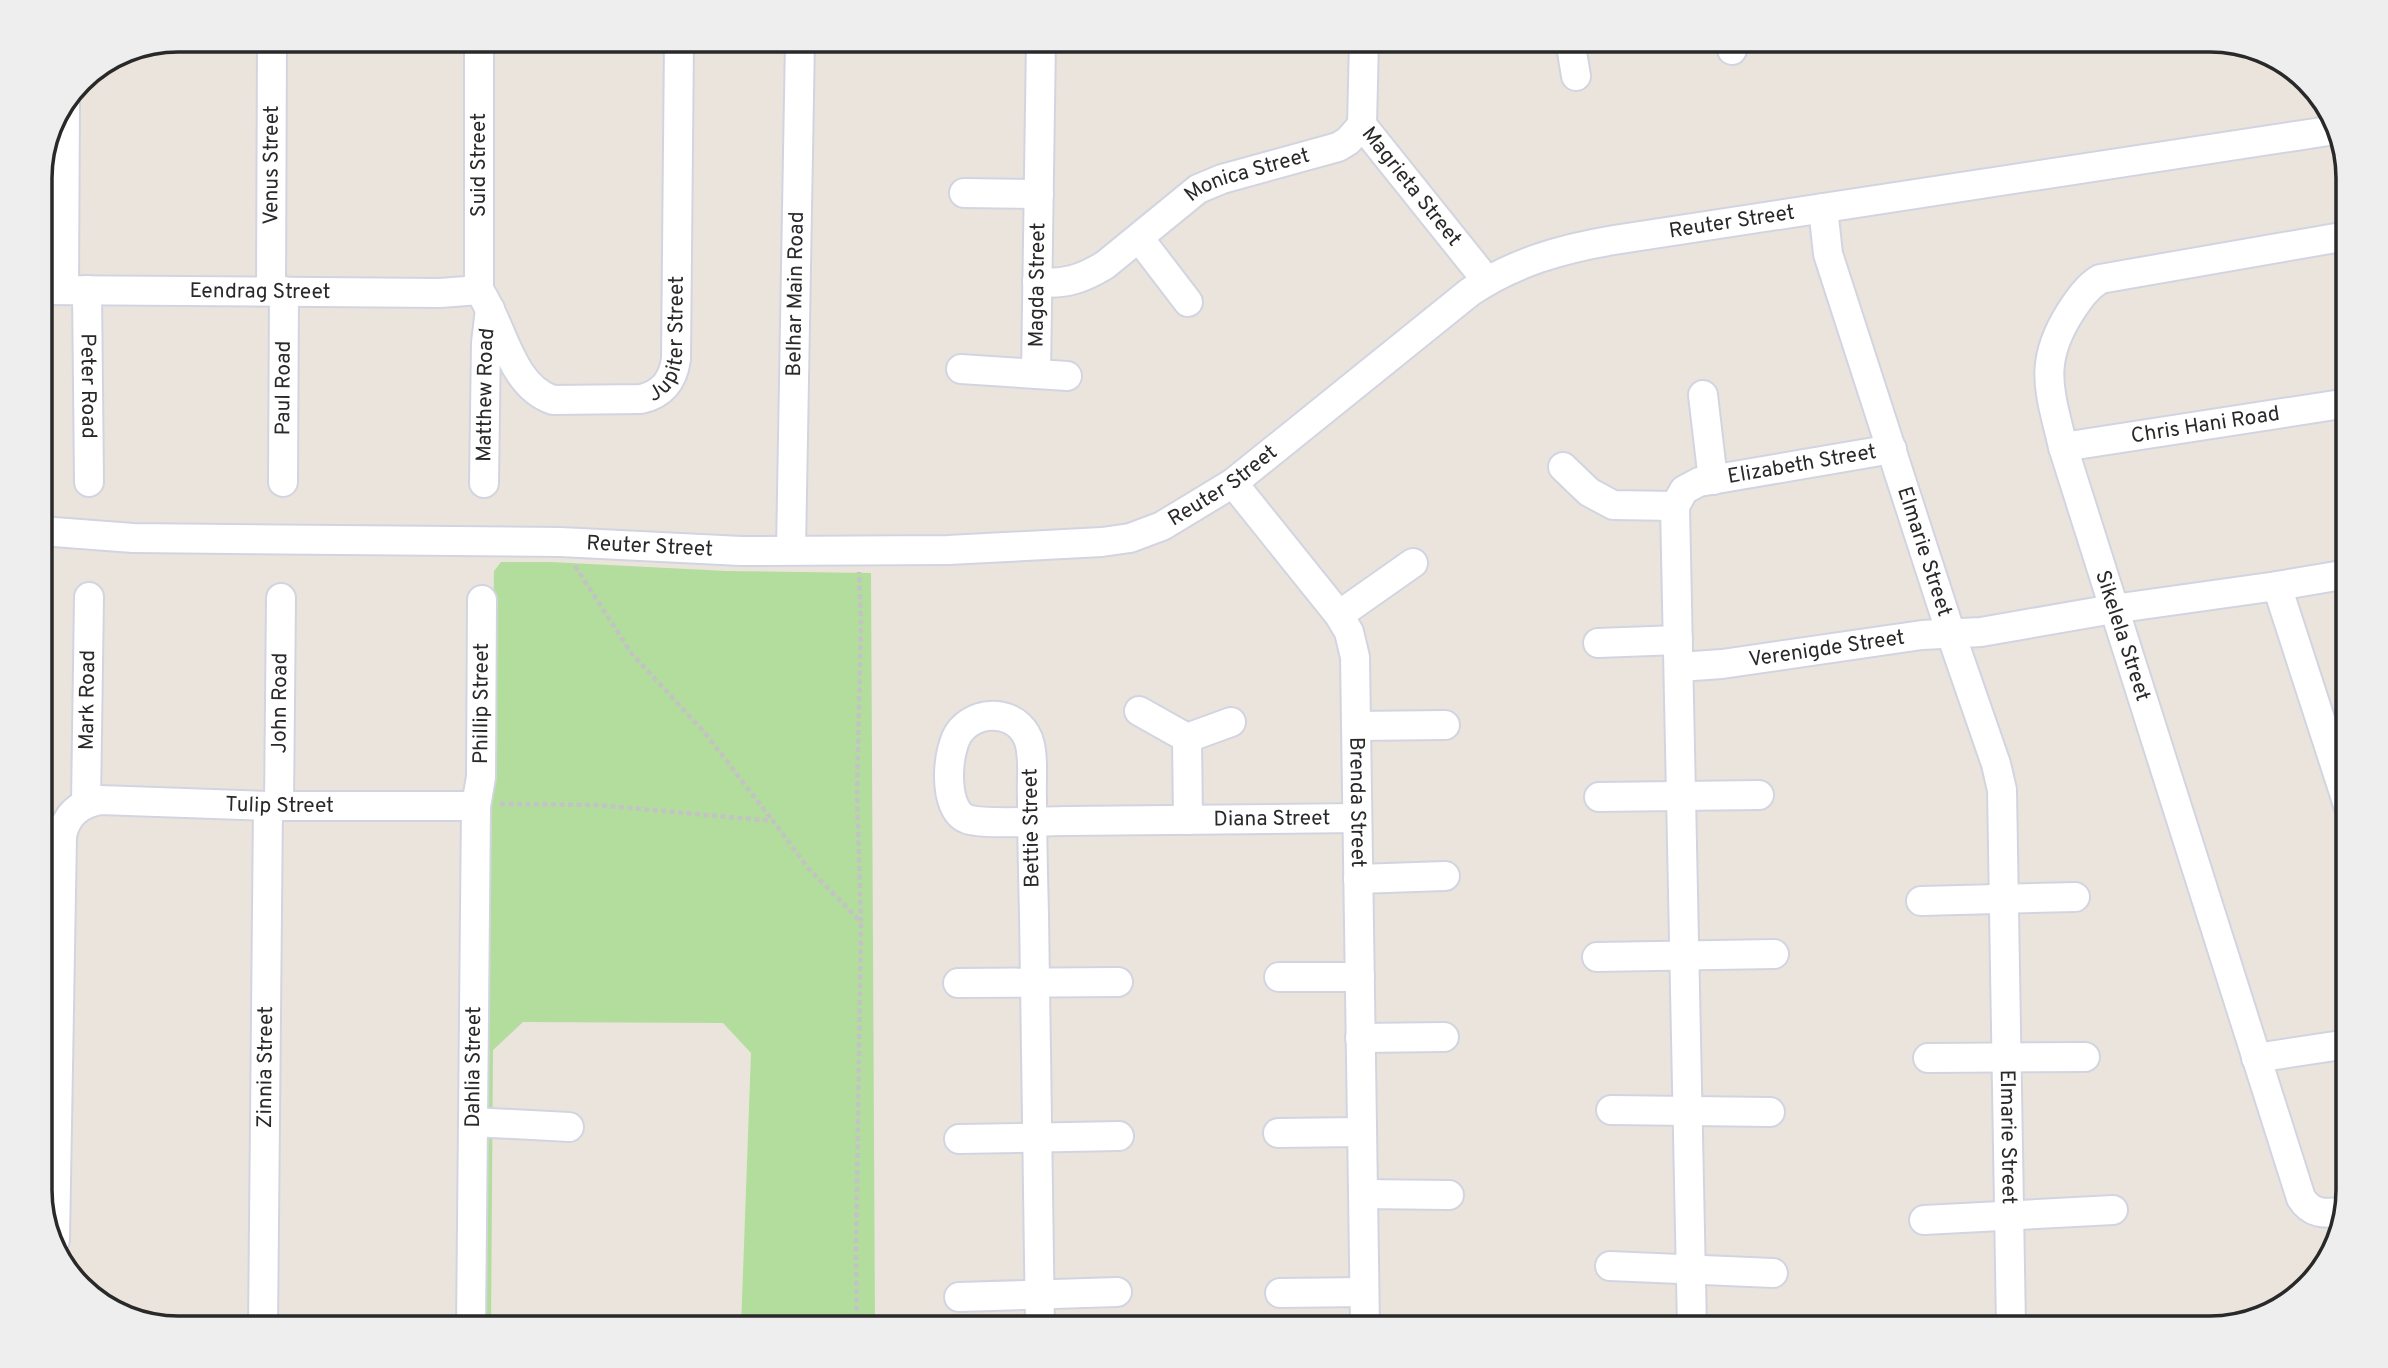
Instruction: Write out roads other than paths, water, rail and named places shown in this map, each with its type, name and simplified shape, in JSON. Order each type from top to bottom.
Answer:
[{"type":"street","name":"Magrieta Street","points":[[1364,52],[1363,125],[1487,281]]},
{"type":"street","points":[[1572,52],[1576,76]]},
{"type":"street","name":"Venus Street","points":[[272,53],[278,291]]},
{"type":"street","name":"Suid Street","points":[[479,53],[484,298]]},
{"type":"street","name":"Jupiter Street","points":[[484,298],[518,373],[540,396],[553,400],[641,399],[650,397],[666,385],[671,378],[676,359],[678,53]]},
{"type":"street","name":"Belhar Main Road","points":[[791,551],[800,53]]},
{"type":"street","name":"Magda Street","points":[[1036,374],[1041,53]]},
{"type":"street","name":"Peter Road","points":[[65,125],[64,290],[89,482]]},
{"type":"street","name":"Monica Street","points":[[1037,282],[1059,284],[1082,278],[1105,265],[1181,201],[1205,186],[1338,147],[1348,141],[1363,125]]},
{"type":"street","name":"Reuter Street","points":[[53,532],[133,538],[559,542],[741,551],[948,550],[1102,542],[1130,538],[1163,526],[1233,483],[1454,304],[1487,281],[1531,259],[1584,245],[2326,131]]},
{"type":"street","name":"Magda Street","points":[[964,193],[1039,194]]},
{"type":"street","name":"Elmarie Street","points":[[1823,208],[1828,254],[2000,777],[2003,802],[2011,1316]]},
{"type":"street","points":[[1139,238],[1188,302]]},
{"type":"street","name":"Sikelela Street","points":[[2333,1212],[2310,1209],[2301,1198],[2063,447],[2049,387],[2049,358],[2066,320],[2091,285],[2107,276],[2335,238]]},
{"type":"street","name":"Eendrag Street","points":[[64,290],[440,293],[484,298]]},
{"type":"street","name":"Paul Road","points":[[278,291],[283,482]]},
{"type":"street","name":"Matthew Road","points":[[484,298],[484,484]]},
{"type":"street","name":"Magda Street","points":[[961,369],[1067,376]]},
{"type":"street","name":"Elizabeth Street","points":[[1703,395],[1713,480]]},
{"type":"street","name":"Chris Hani Road","points":[[2063,447],[2335,405]]},
{"type":"street","name":"Elizabeth Street","points":[[1675,506],[1679,497],[1691,485],[1892,449]]},
{"type":"street","points":[[1563,467],[1589,492],[1613,505],[1675,506],[1692,1316]]},
{"type":"street","name":"Brenda Street","points":[[1233,483],[1339,615],[1349,632],[1355,657],[1365,1316]]},
{"type":"street","points":[[1339,615],[1413,563]]},
{"type":"street","name":"Verenigde Street","points":[[1678,654],[1722,664],[1922,635],[1981,632],[2113,609],[2335,576]]},
{"type":"street","points":[[2277,586],[2336,767]]},
{"type":"street","name":"Mark Road","points":[[86,803],[89,597]]},
{"type":"street","name":"John Road","points":[[274,806],[281,598]]},
{"type":"street","name":"Phillip Street","points":[[476,806],[481,777],[482,600]]},
{"type":"street","points":[[1598,643],[1678,654]]},
{"type":"street","points":[[1139,711],[1187,738],[1231,722]]},
{"type":"street","name":"Bettie Street","points":[[1032,821],[970,820],[955,810],[951,799],[951,749],[961,730],[974,720],[993,716],[1006,717],[1026,734],[1030,745],[1031,757],[1035,982],[1040,1316]]},
{"type":"street","name":"Brenda Street","points":[[1356,726],[1445,724]]},
{"type":"street","name":"Diana Street","points":[[1187,738],[1188,820]]},
{"type":"street","points":[[1599,797],[1759,795]]},
{"type":"street","name":"Tulip Street","points":[[86,803],[100,800],[274,806],[476,806]]},
{"type":"street","points":[[53,938],[62,836],[68,818],[86,803]]},
{"type":"street","name":"Zinnia Street","points":[[263,1316],[274,806]]},
{"type":"street","name":"Dahlia Street","points":[[471,1316],[476,806]]},
{"type":"street","name":"Diana Street","points":[[1032,821],[1357,818]]},
{"type":"street","name":"Brenda Street","points":[[1358,879],[1445,876]]},
{"type":"street","points":[[1921,901],[2075,897]]},
{"type":"street","points":[[1597,957],[1774,954]]},
{"type":"street","points":[[1279,977],[1360,977]]},
{"type":"street","points":[[958,983],[1118,982]]},
{"type":"street","points":[[1360,1038],[1444,1037]]},
{"type":"street","points":[[2256,1058],[2336,1046]]},
{"type":"street","name":"Elmarie Street","points":[[1928,1058],[2085,1057]]},
{"type":"street","points":[[1611,1110],[1770,1112]]},
{"type":"street","points":[[473,1122],[569,1127]]},
{"type":"street","points":[[1278,1133],[1362,1132]]},
{"type":"street","points":[[959,1139],[1119,1136]]},
{"type":"street","points":[[53,1181],[54,1203]]},
{"type":"street","points":[[1363,1194],[1450,1195]]},
{"type":"street","name":"Elmarie Street","points":[[1924,1220],[2113,1210]]},
{"type":"street","points":[[1610,1266],[1773,1273]]},
{"type":"street","points":[[959,1297],[1117,1292]]},
{"type":"street","points":[[1280,1293],[1364,1292]]}]
